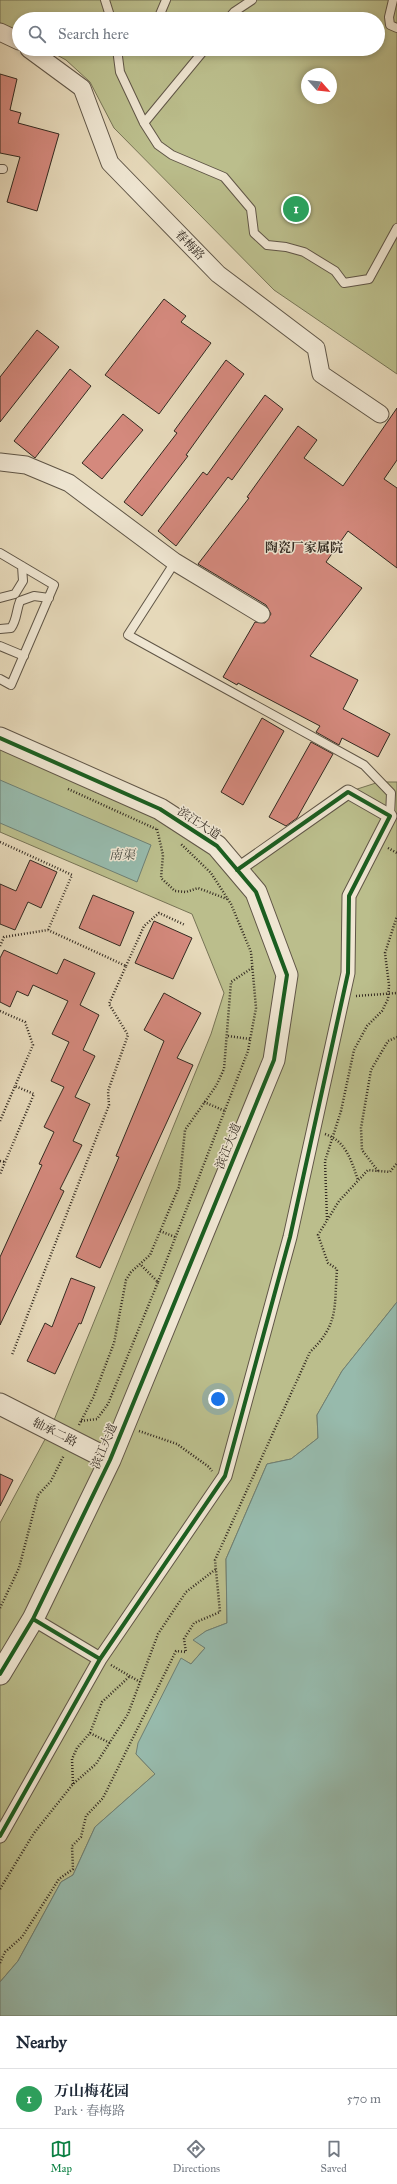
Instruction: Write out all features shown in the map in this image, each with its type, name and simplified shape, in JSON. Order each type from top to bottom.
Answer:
[{"type":"street","points":[[0,32],[12,38]]},
{"type":"street","name":"春梅路","points":[[39,56],[82,88],[110,163],[218,274],[316,348],[321,374],[380,414]]},
{"type":"street","points":[[0,462],[26,465],[69,483],[175,562],[261,614]]},
{"type":"street","name":"滨江大道","points":[[0,1674],[33,1619],[110,1460],[274,1060],[287,975],[256,892],[217,846],[160,809],[2,745]]},
{"type":"street","points":[[0,1836],[100,1659],[225,1476],[290,1237],[344,993],[348,973],[349,896],[390,816],[348,792],[238,870]]},
{"type":"street","name":"轴承二路","points":[[0,1404],[110,1460]]},
{"type":"street","points":[[33,1619],[100,1659]]},
{"type":"lane","points":[[105,0],[109,12]]},
{"type":"lane","points":[[161,12],[166,0]]},
{"type":"lane","points":[[234,12],[252,0]]},
{"type":"lane","points":[[393,0],[389,17],[390,25],[397,28]]},
{"type":"lane","points":[[119,56],[120,72],[144,123],[158,145],[172,155],[224,177],[251,209],[254,233],[267,245],[286,247],[304,252],[335,271],[344,283],[370,279],[397,228]]},
{"type":"lane","points":[[144,123],[199,56]]},
{"type":"lane","points":[[0,680],[11,685],[54,585],[22,566],[1,556]]},
{"type":"lane","points":[[175,562],[128,635],[364,765],[391,793],[390,816]]},
{"type":"lane","points":[[0,598],[15,594],[23,581],[22,566]]},
{"type":"lane","points":[[0,629],[11,628],[16,622],[16,610],[20,601],[34,596],[49,598]]},
{"type":"lane","points":[[0,646],[24,656]]},
{"type":"path","points":[[64,787],[163,832]]},
{"type":"path","points":[[157,829],[164,855],[161,878],[175,891],[186,892],[198,888],[228,900]]},
{"type":"path","points":[[0,842],[72,875],[48,930]]},
{"type":"path","points":[[81,1421],[97,1419],[108,1404],[158,1282],[248,1051],[256,1008],[251,952],[228,900],[211,873],[179,843]]},
{"type":"path","points":[[12,1355],[109,1105],[108,1091],[128,1035],[109,1004],[144,926],[159,913],[185,925]]},
{"type":"path","points":[[327,1221],[325,1161],[333,1137],[354,1050],[366,1026],[382,1011],[388,995],[389,985],[385,953],[397,916]]},
{"type":"path","points":[[0,946],[4,938],[48,930],[126,966]]},
{"type":"path","points":[[0,1608],[19,1568],[38,1495],[51,1481],[93,1398],[114,1343],[126,1280],[131,1272],[150,1255],[179,1187],[185,1130],[216,1086],[224,1069],[228,1036],[231,982],[252,968]]},
{"type":"path","points":[[344,993],[356,996],[388,995],[397,993]]},
{"type":"path","points":[[0,1011],[24,1022],[33,1045],[0,1121]]},
{"type":"path","points":[[228,1036],[250,1039]]},
{"type":"path","points":[[378,1171],[362,1150],[361,1128],[371,1070],[388,1041],[397,1037]]},
{"type":"path","points":[[0,1174],[34,1094],[14,1086]]},
{"type":"path","points":[[204,1102],[225,1111]]},
{"type":"path","points":[[314,1130],[333,1137],[343,1145],[358,1180]]},
{"type":"path","points":[[0,1161],[5,1162]]},
{"type":"path","points":[[0,1963],[5,1952],[22,1938],[59,1879],[73,1869],[72,1846],[81,1837],[86,1816],[103,1798],[176,1651],[186,1652],[184,1639],[194,1623],[220,1612],[215,1560],[310,1352],[324,1338],[334,1318],[337,1269],[328,1263],[318,1235],[339,1201],[368,1170],[390,1172],[397,1163]]},
{"type":"path","points":[[160,1231],[175,1237]]},
{"type":"path","points":[[140,1264],[158,1282]]},
{"type":"path","points":[[124,1425],[177,1444],[210,1467],[220,1484]]},
{"type":"path","points":[[0,1889],[34,1833],[73,1784],[96,1764],[110,1743],[128,1714],[158,1634],[186,1592],[216,1569]]},
{"type":"path","points":[[100,1659],[140,1682]]},
{"type":"path","points":[[73,1784],[72,1759],[77,1748],[90,1732],[102,1702],[130,1676]]},
{"type":"path","points":[[90,1732],[110,1743]]},
{"type":"green space","points":[[0,0],[397,0],[397,374],[274,290],[114,128],[90,82],[66,60],[59,56],[385,56],[385,12],[12,12],[12,30],[0,23]]},
{"type":"green space","points":[[0,738],[160,809],[238,870],[348,792],[379,782],[397,782],[397,1302],[342,1371],[317,1415],[318,1438],[291,1459],[267,1464],[226,1559],[227,1623],[206,1631],[194,1640],[205,1648],[191,1664],[181,1659],[136,1754],[155,1774],[95,1827],[73,1875],[61,1882],[18,1961],[0,1982],[0,1523],[50,1430],[211,1034],[224,993],[192,914],[0,832]]},
{"type":"water","name":"南渠","points":[[0,780],[151,845],[137,882],[0,823]]},
{"type":"water","points":[[397,1302],[397,2016],[0,2016],[0,1982],[18,1961],[61,1882],[73,1875],[95,1827],[155,1774],[136,1754],[138,1743],[181,1658],[191,1664],[205,1648],[193,1640],[206,1631],[227,1623],[226,1559],[267,1464],[291,1459],[318,1438],[317,1415],[342,1371]]},
{"type":"building","points":[[0,74],[17,79],[10,110],[21,113],[18,123],[59,134],[37,211],[7,202],[20,157],[0,153]]},
{"type":"building","points":[[164,299],[186,316],[181,322],[211,343],[159,414],[105,375]]},
{"type":"building","points":[[37,330],[59,347],[0,422],[0,377]]},
{"type":"building","points":[[226,360],[244,374],[186,455],[188,456],[142,516],[124,502],[177,433],[174,431]]},
{"type":"building","points":[[70,369],[91,386],[35,458],[14,441]]},
{"type":"building","points":[[265,395],[283,409],[232,480],[228,477],[176,546],[158,531],[203,472],[207,475]]},
{"type":"building","points":[[397,408],[397,460],[384,479],[397,488],[397,568],[348,531],[326,562],[362,588],[310,656],[358,680],[343,709],[390,734],[378,757],[342,738],[339,745],[316,732],[320,726],[238,683],[237,685],[223,677],[255,622],[265,623],[271,614],[266,605],[198,564],[249,498],[247,497],[298,426],[317,440],[304,458],[343,486]]},
{"type":"building","points":[[123,414],[143,430],[102,479],[82,463]]},
{"type":"building","points":[[262,718],[284,731],[243,805],[221,792]]},
{"type":"building","points":[[311,742],[333,754],[297,818],[286,826],[269,817]]},
{"type":"building","points":[[30,860],[57,872],[41,908],[28,902],[15,930],[0,924],[0,884],[16,891]]},
{"type":"building","points":[[93,895],[134,912],[120,946],[79,928]]},
{"type":"building","points":[[154,921],[192,938],[173,979],[135,963]]},
{"type":"building","points":[[4,950],[57,974],[64,959],[95,973],[80,1005],[99,1015],[83,1050],[95,1056],[75,1097],[90,1104],[73,1141],[82,1145],[60,1189],[64,1191],[0,1325],[0,1257],[42,1165],[39,1164],[54,1132],[44,1127],[64,1087],[51,1081],[69,1042],[52,1034],[68,1001],[33,985],[28,996],[17,991],[10,1007],[0,1002],[0,958]]},
{"type":"building","points":[[164,993],[201,1013],[177,1058],[193,1065],[100,1268],[76,1257],[119,1157],[116,1156],[164,1041],[144,1030]]},
{"type":"building","points":[[71,1278],[95,1287],[81,1324],[79,1323],[55,1374],[27,1361],[45,1323],[52,1327]]},
{"type":"building","points":[[0,1474],[13,1480],[0,1506]]},
{"type":"cycle path","points":[[0,738],[160,809],[217,846],[256,892],[287,975],[274,1060],[110,1460],[33,1619],[0,1674]]},
{"type":"cycle path","points":[[100,1659],[225,1476],[290,1237],[348,973],[349,896],[390,816],[348,792],[237,870]]},
{"type":"cycle path","points":[[0,1836],[100,1659],[33,1619]]},
{"type":"place","name":"万山梅花园","points":[[296,209]]},
{"type":"district","name":"陶瓷厂家属院","points":[[304,547]]}]
